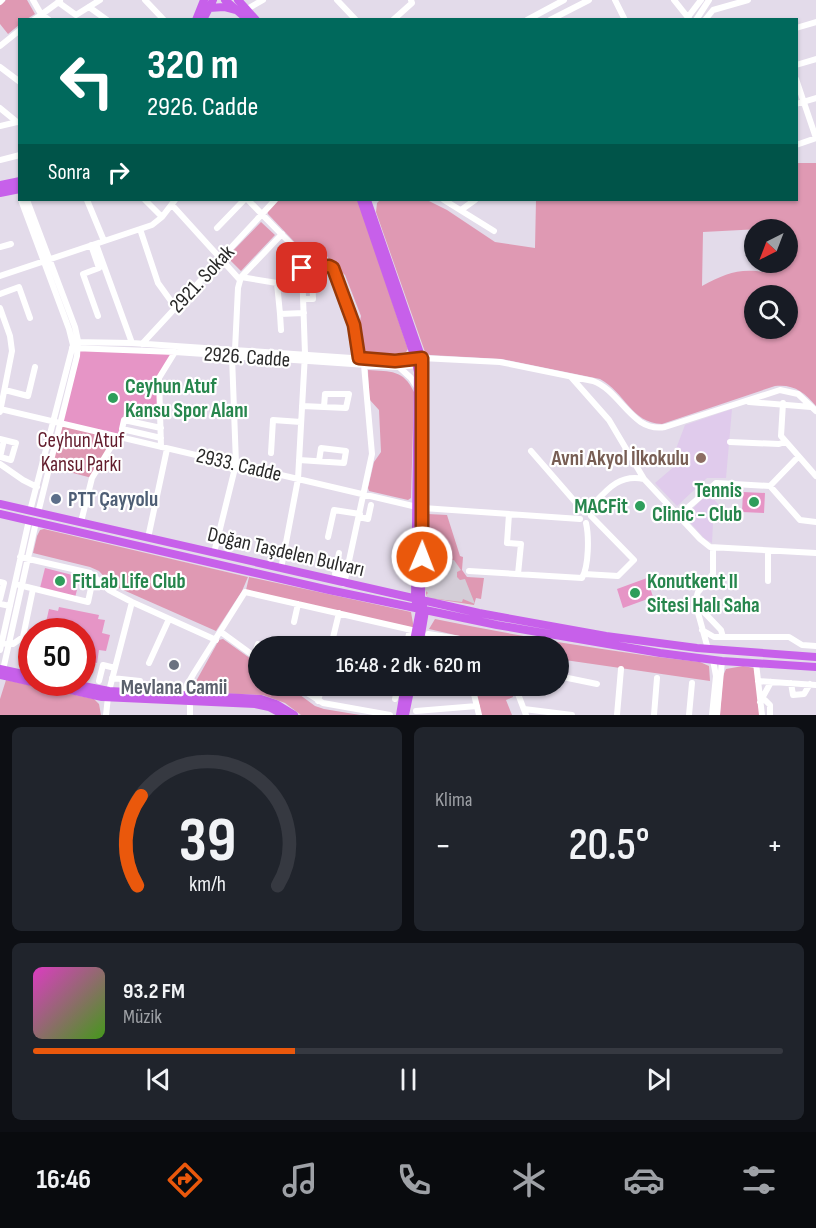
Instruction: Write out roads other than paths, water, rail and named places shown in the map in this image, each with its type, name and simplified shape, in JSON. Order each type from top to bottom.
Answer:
[{"type":"main road","points":[[197,18],[204,0]]},
{"type":"main road","points":[[204,18],[213,0]]},
{"type":"main road","points":[[225,0],[253,18]]},
{"type":"main road","points":[[238,0],[247,18]]},
{"type":"main road","points":[[209,8],[224,7],[243,10]]},
{"type":"main road","points":[[0,185],[18,190]]},
{"type":"main road","points":[[0,193],[18,190]]},
{"type":"main road","points":[[361,201],[419,361],[420,507]]},
{"type":"main road","points":[[367,201],[419,361],[419,636]]},
{"type":"main road","name":"Doğan Taşdelen Bulvarı","points":[[0,504],[281,568],[345,580],[420,605],[606,636],[708,649],[816,657]]},
{"type":"main road","name":"Doğan Taşdelen Bulvarı","points":[[0,514],[608,645],[717,660],[816,667]]},
{"type":"main road","points":[[412,636],[420,605]]},
{"type":"main road","points":[[708,649],[717,660],[721,650]]},
{"type":"main road","points":[[1,672],[18,674]]},
{"type":"main road","points":[[1,672],[18,677]]},
{"type":"main road","points":[[96,691],[109,694]]},
{"type":"main road","points":[[96,692],[188,698],[261,699],[276,704],[294,715]]},
{"type":"main road","points":[[400,715],[403,696]]},
{"type":"main road","points":[[405,715],[409,696]]},
{"type":"main road","points":[[188,698],[262,705],[276,709],[285,715]]},
{"type":"street","points":[[33,0],[41,14],[47,18]]},
{"type":"street","points":[[36,18],[60,1],[76,15],[100,0]]},
{"type":"street","points":[[145,0],[162,18]]},
{"type":"street","points":[[243,10],[263,0]]},
{"type":"street","points":[[338,0],[354,18]]},
{"type":"street","points":[[531,18],[564,0]]},
{"type":"street","points":[[553,18],[588,0]]},
{"type":"street","points":[[615,0],[624,18]]},
{"type":"street","points":[[674,0],[689,18],[700,0]]},
{"type":"street","points":[[700,18],[709,0]]},
{"type":"street","points":[[700,18],[713,10],[748,0]]},
{"type":"street","points":[[395,18],[411,2]]},
{"type":"street","points":[[89,7],[104,18]]},
{"type":"street","points":[[798,27],[816,22]]},
{"type":"street","points":[[0,46],[18,31]]},
{"type":"street","points":[[13,35],[18,39]]},
{"type":"street","points":[[798,64],[816,59]]},
{"type":"street","points":[[0,68],[18,81]]},
{"type":"street","points":[[798,84],[816,138],[798,144]]},
{"type":"street","points":[[798,104],[816,98]]},
{"type":"street","points":[[0,108],[18,122]]},
{"type":"street","points":[[0,126],[18,122]]},
{"type":"street","points":[[0,160],[18,156]]},
{"type":"street","points":[[23,201],[47,260]]},
{"type":"street","points":[[27,201],[75,345],[61,424],[34,512]]},
{"type":"street","points":[[87,201],[104,241]]},
{"type":"street","points":[[146,201],[162,217]]},
{"type":"street","points":[[217,228],[245,201]]},
{"type":"street","points":[[247,201],[262,213],[297,250],[302,268],[305,357],[298,479],[281,568]]},
{"type":"street","name":"2921. Sokak","points":[[142,344],[274,201]]},
{"type":"street","points":[[446,201],[494,231]]},
{"type":"street","points":[[461,210],[474,201]]},
{"type":"street","points":[[0,276],[152,225],[174,202],[240,279],[277,283],[281,330]]},
{"type":"street","points":[[140,229],[158,283],[176,308]]},
{"type":"street","points":[[214,553],[235,465],[234,353],[240,279],[282,234]]},
{"type":"street","points":[[0,248],[11,244]]},
{"type":"street","points":[[93,245],[99,268],[83,274],[98,316]]},
{"type":"street","points":[[93,245],[132,343]]},
{"type":"street","points":[[302,268],[329,266],[333,268],[354,325],[359,358]]},
{"type":"street","points":[[303,299],[312,299],[312,274]]},
{"type":"street","points":[[0,294],[19,287],[30,318]]},
{"type":"street","points":[[0,308],[9,333],[12,355],[0,410]]},
{"type":"street","points":[[280,314],[304,313]]},
{"type":"street","points":[[0,332],[9,333]]},
{"type":"street","name":"2926. Cadde","points":[[75,345],[132,343],[234,353]]},
{"type":"street","points":[[34,512],[37,487],[75,345]]},
{"type":"street","name":"2926. Cadde","points":[[75,345],[175,352],[419,361]]},
{"type":"street","points":[[148,538],[164,448],[160,428],[159,378],[175,352]]},
{"type":"street","name":"2926. Cadde","points":[[305,357],[399,367],[419,361]]},
{"type":"street","points":[[419,361],[436,358],[500,362],[601,384],[637,419],[654,428],[665,427],[777,391],[787,390],[800,396],[815,410]]},
{"type":"street","points":[[339,553],[335,574],[345,580],[372,454],[364,365]]},
{"type":"street","points":[[5,390],[28,396],[35,367]]},
{"type":"street","points":[[399,367],[411,378],[418,389]]},
{"type":"street","points":[[570,376],[609,420],[644,479],[701,540],[713,548],[816,553]]},
{"type":"street","points":[[743,402],[805,405],[815,410]]},
{"type":"street","points":[[783,403],[780,431],[785,442],[816,476]]},
{"type":"street","points":[[302,406],[324,407]]},
{"type":"street","name":"2933. Cadde","points":[[0,410],[420,507],[583,521]]},
{"type":"street","points":[[160,428],[124,420],[122,429],[161,438]]},
{"type":"street","points":[[271,453],[273,420],[301,422]]},
{"type":"street","points":[[147,444],[149,426]]},
{"type":"street","points":[[81,522],[92,478],[117,437]]},
{"type":"street","points":[[2,439],[16,443],[11,460],[0,457],[2,439]]},
{"type":"street","points":[[730,442],[779,444],[785,442]]},
{"type":"street","points":[[299,460],[344,463],[346,451],[321,448],[318,461]]},
{"type":"street","points":[[531,450],[587,513],[634,560],[618,576],[585,574]]},
{"type":"street","points":[[770,486],[798,457]]},
{"type":"street","points":[[0,464],[37,487]]},
{"type":"street","points":[[587,513],[619,481],[633,478],[644,479]]},
{"type":"street","points":[[678,516],[716,483],[770,486],[800,520],[816,522]]},
{"type":"street","points":[[328,537],[334,510],[368,519],[371,505]]},
{"type":"street","points":[[469,571],[582,578],[585,574],[588,535],[583,521],[589,521],[587,513]]},
{"type":"street","points":[[509,514],[507,543],[521,544],[518,574]]},
{"type":"street","points":[[3,646],[18,585],[20,557],[32,521]]},
{"type":"street","points":[[1,672],[10,606],[28,559],[32,521]]},
{"type":"street","points":[[708,649],[695,600],[699,590],[713,574],[713,548]]},
{"type":"street","points":[[768,550],[768,581]]},
{"type":"street","points":[[20,557],[91,574],[110,591],[216,640]]},
{"type":"street","points":[[18,585],[88,602],[93,579],[91,574]]},
{"type":"street","points":[[0,599],[2,582]]},
{"type":"street","points":[[3,646],[13,644],[23,637],[33,589]]},
{"type":"street","points":[[189,715],[188,698],[191,677],[245,592],[412,632],[410,636]]},
{"type":"street","points":[[106,715],[112,678],[132,602]]},
{"type":"street","points":[[0,604],[10,606]]},
{"type":"street","points":[[294,622],[298,604]]},
{"type":"street","points":[[699,606],[721,630],[721,650]]},
{"type":"street","points":[[333,636],[339,613]]},
{"type":"street","points":[[149,663],[169,619]]},
{"type":"street","points":[[702,630],[720,637],[789,637],[802,645],[816,646]]},
{"type":"street","points":[[221,632],[248,651]]},
{"type":"street","points":[[428,634],[441,636]]},
{"type":"street","points":[[712,715],[717,660]]},
{"type":"street","points":[[717,660],[717,715]]},
{"type":"street","points":[[756,663],[762,715]]},
{"type":"street","points":[[99,681],[104,665],[115,668]]},
{"type":"street","points":[[617,715],[621,669]]},
{"type":"street","points":[[112,678],[140,681]]},
{"type":"street","points":[[569,678],[597,684]]},
{"type":"street","points":[[654,715],[657,678]]},
{"type":"street","points":[[758,681],[813,684]]},
{"type":"street","points":[[761,701],[771,682]]},
{"type":"street","points":[[689,715],[692,683]]},
{"type":"street","points":[[791,683],[793,695],[804,694],[813,684]]},
{"type":"street","points":[[311,696],[318,701],[390,715]]},
{"type":"street","points":[[318,701],[319,696]]},
{"type":"street","points":[[474,696],[479,715]]},
{"type":"street","points":[[519,696],[525,712],[572,715]]},
{"type":"street","points":[[761,701],[770,703],[770,715]]},
{"type":"street","points":[[416,711],[477,706]]},
{"type":"place","name":"Ceyhun Atuf Kansu Spor Alanı","points":[[113,398]]},
{"type":"place","name":"Avni Akyol İlkokulu","points":[[701,458]]},
{"type":"place","name":"PTT Çayyolu","points":[[56,499]]},
{"type":"place","name":"Tennis Clinic - Club","points":[[754,502]]},
{"type":"place","name":"MACFit","points":[[640,506]]},
{"type":"place","name":"FitLab Life Club","points":[[60,581]]},
{"type":"place","name":"Konutkent II Sitesi Halı Saha","points":[[635,593]]},
{"type":"place","name":"Mevlana Camii","points":[[174,665]]},
{"type":"park label","name":"Ceyhun Atuf Kansu Parkı","points":[[81,452]]}]
